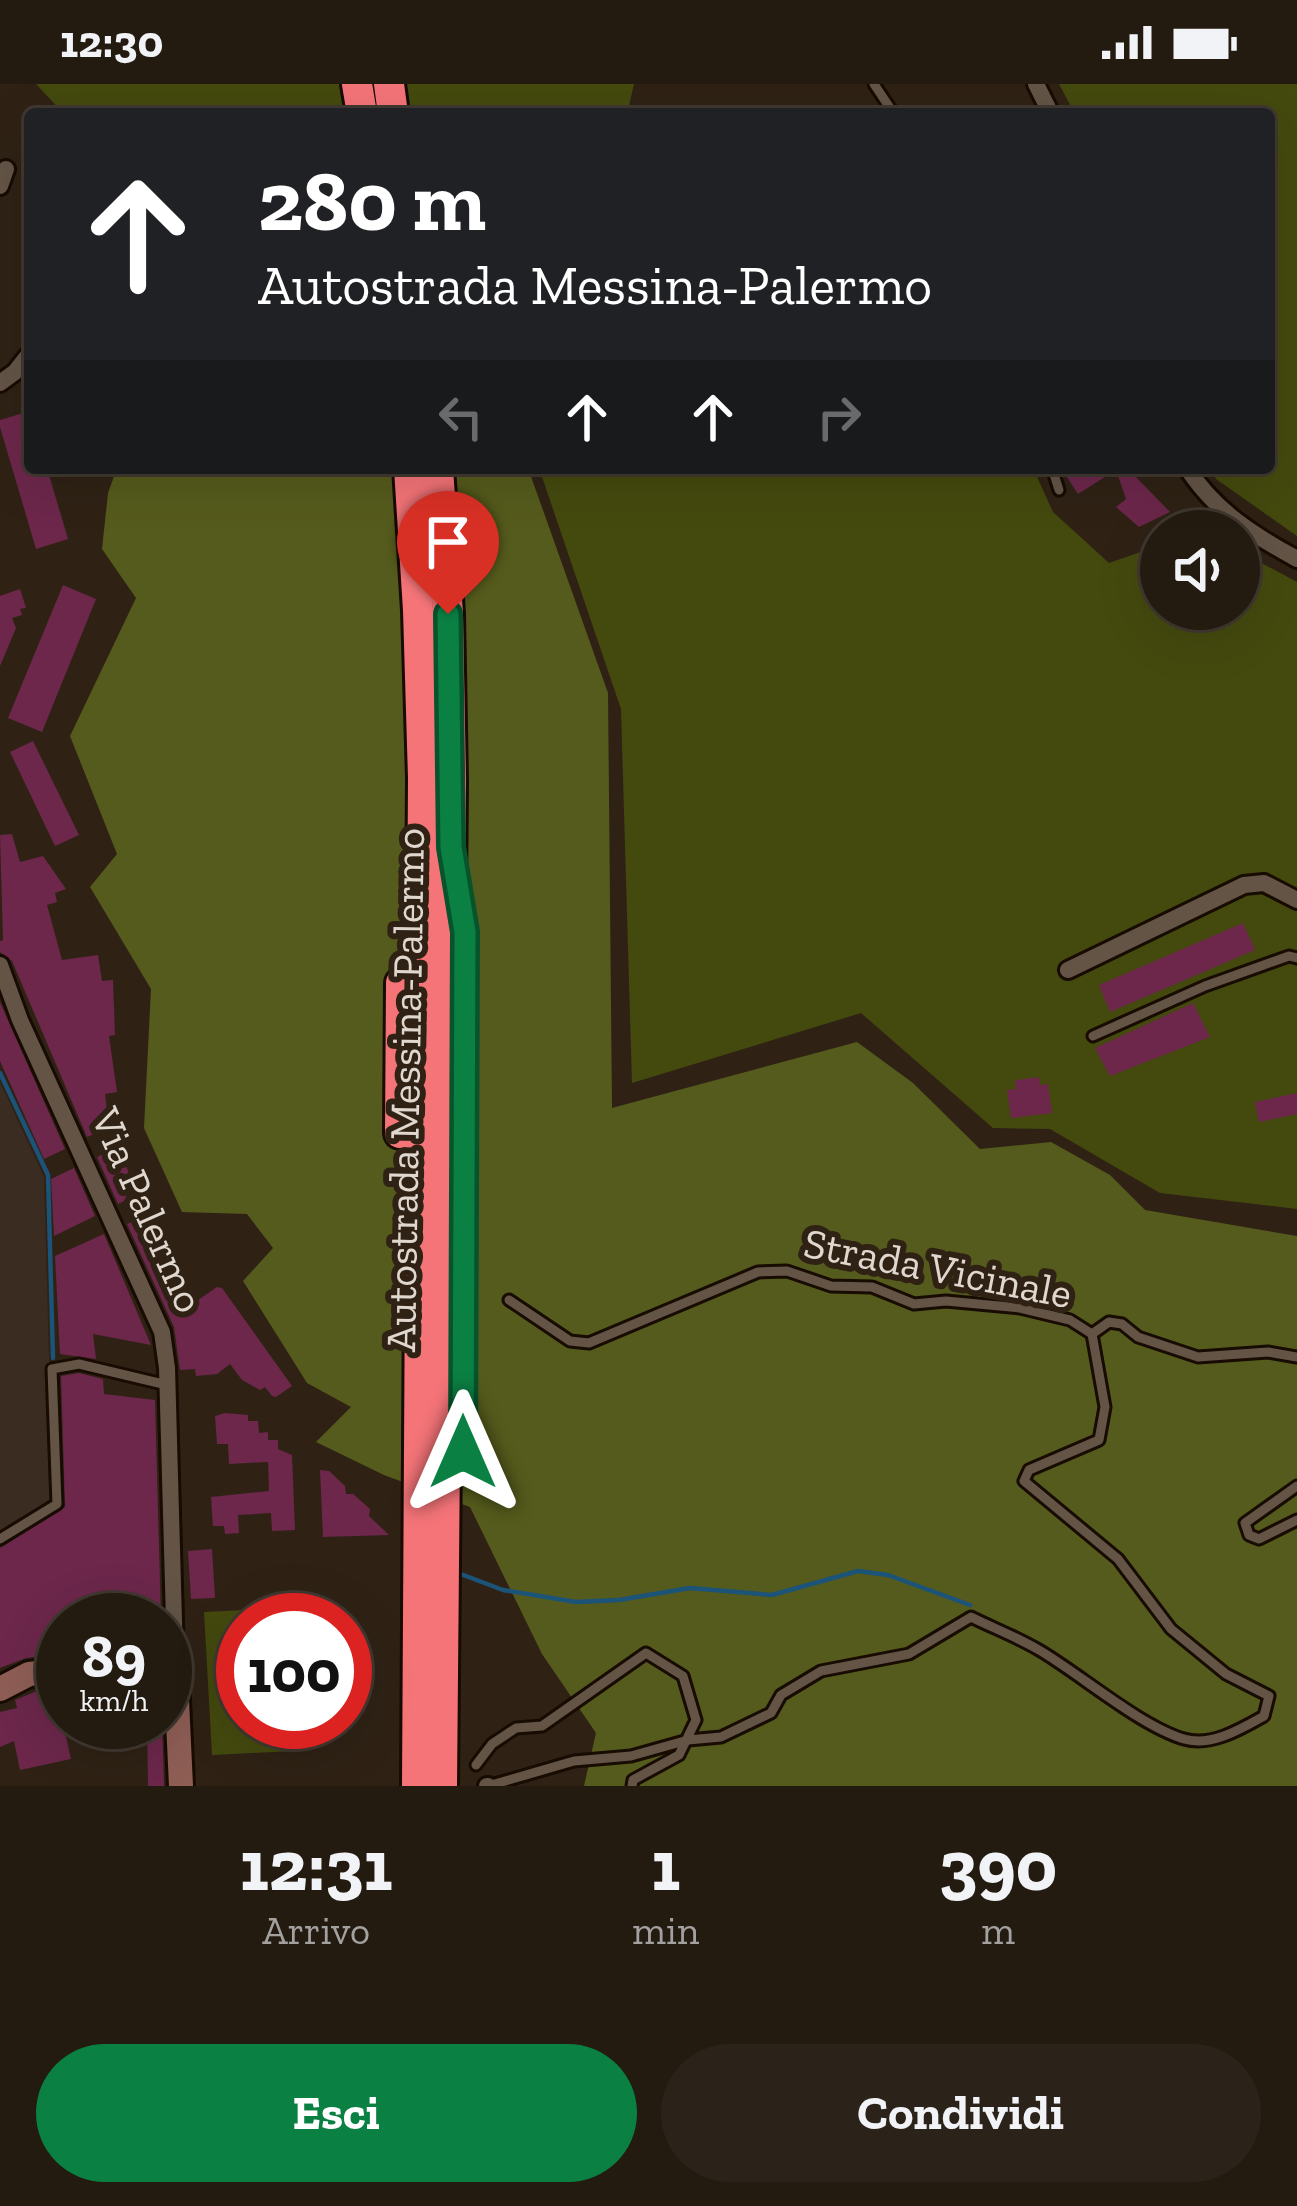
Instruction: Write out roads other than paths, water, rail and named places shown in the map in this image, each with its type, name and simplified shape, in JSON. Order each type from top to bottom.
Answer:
[{"type":"highway","name":"Autostrada Messina-Palermo","points":[[410,474],[433,612]]},
{"type":"highway","name":"Autostrada Messina-Palermo","points":[[438,474],[433,612],[437,780],[434,1166],[442,1786]]},
{"type":"highway","points":[[398,1786],[401,983],[412,884],[436,847]]},
{"type":"highway","points":[[436,847],[465,932],[468,1775]]},
{"type":"highway","name":"Autostrada Messina-Palermo","points":[[417,1786],[434,1166]]},
{"type":"main road","points":[[0,1690],[36,1673]]},
{"type":"main road","name":"Via Palermo","points":[[178,1749],[181,1786]]},
{"type":"street","points":[[0,382],[24,361]]},
{"type":"street","points":[[1197,474],[1240,517],[1297,555]]},
{"type":"street","points":[[1068,970],[1244,885],[1264,883],[1297,900]]},
{"type":"street","name":"Via Palermo","points":[[0,964],[20,1020],[162,1332],[169,1593]]},
{"type":"street","points":[[0,1679],[28,1674]]},
{"type":"lane","points":[[1054,474],[1059,490]]},
{"type":"lane","points":[[1093,1036],[1205,986],[1289,956],[1297,958]]},
{"type":"lane","name":"Strada Vicinale","points":[[509,1300],[570,1342],[589,1343],[758,1272],[788,1271],[831,1286],[872,1287],[914,1304],[946,1301],[1020,1308],[1070,1321],[1092,1334]]},
{"type":"lane","points":[[488,1786],[574,1761],[631,1756],[688,1740],[721,1737],[771,1713],[781,1695],[821,1671],[909,1654],[970,1617],[1038,1649],[1100,1692],[1186,1740],[1215,1740],[1264,1716],[1269,1696],[1226,1674],[1171,1629],[1118,1559],[1024,1480],[1029,1470],[1100,1440],[1105,1407],[1092,1334],[1109,1322],[1198,1357],[1268,1352],[1297,1357]]},
{"type":"lane","points":[[0,1539],[57,1504],[52,1369],[79,1364],[167,1385]]},
{"type":"lane","points":[[1297,1486],[1245,1523],[1259,1539],[1297,1520]]},
{"type":"lane","points":[[468,1775],[492,1744],[516,1729],[542,1726],[646,1653],[683,1676],[696,1720],[679,1755],[633,1780],[632,1786]]},
{"type":"waterway","points":[[0,1073],[48,1175],[53,1358]]},
{"type":"waterway","points":[[458,1573],[503,1590],[576,1602],[690,1588],[772,1595],[858,1571],[888,1575],[970,1605]]}]
